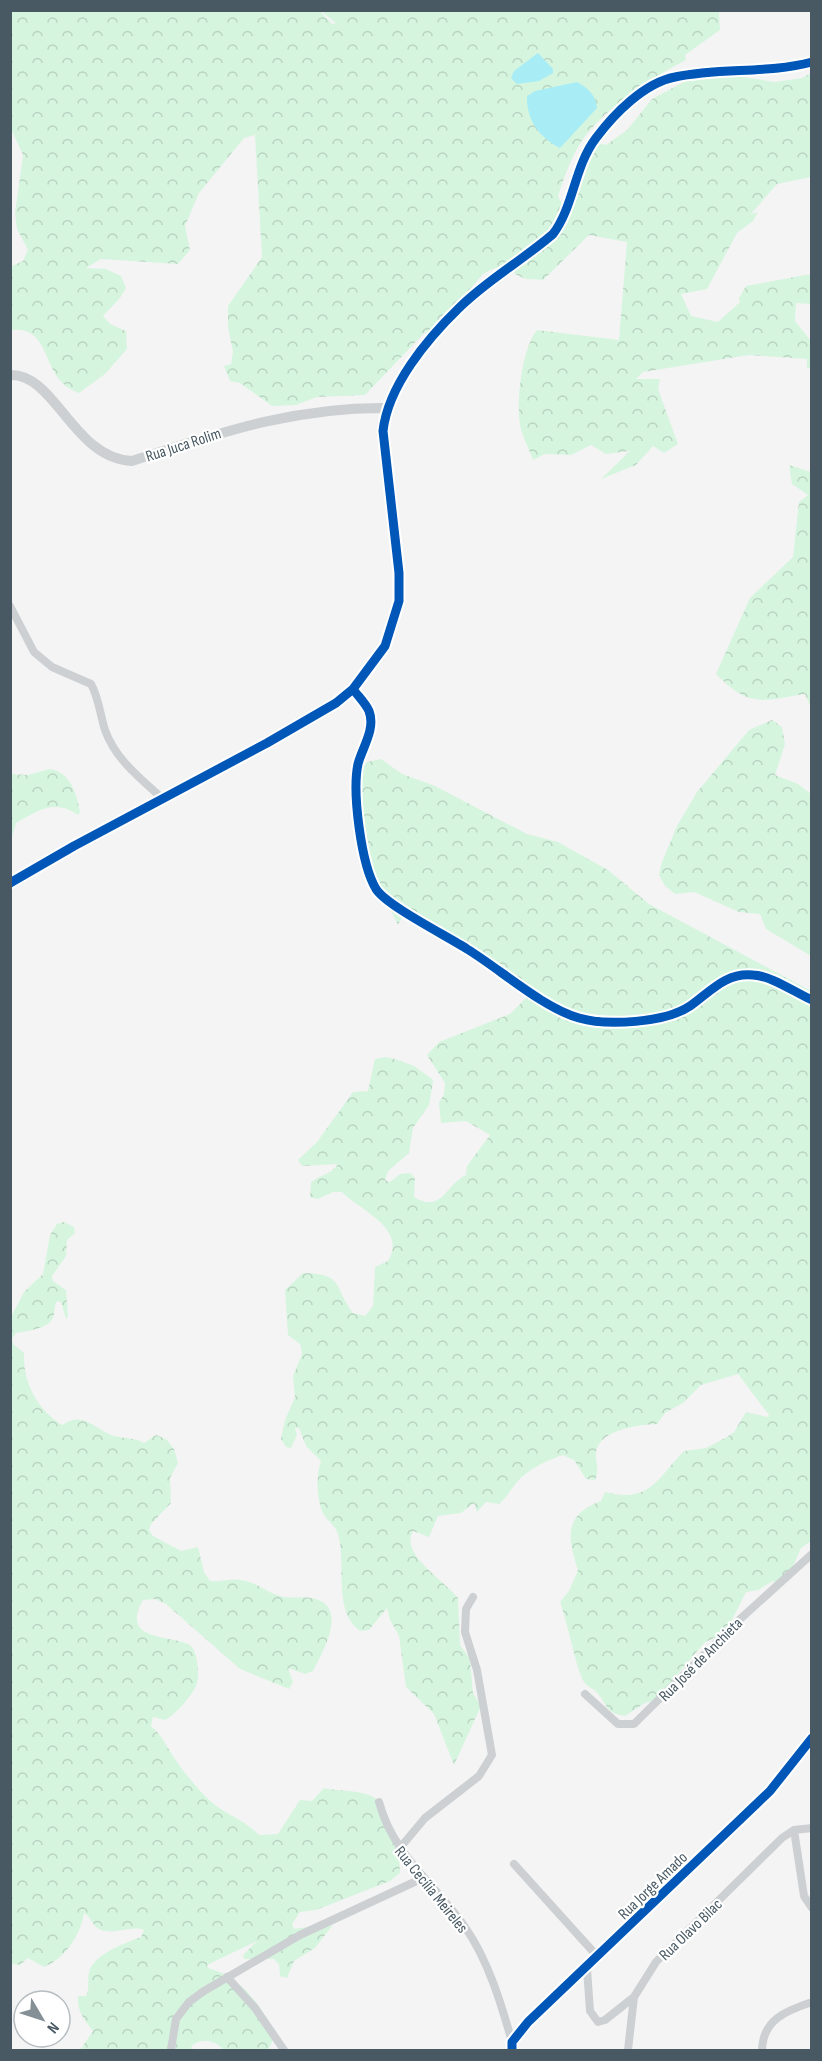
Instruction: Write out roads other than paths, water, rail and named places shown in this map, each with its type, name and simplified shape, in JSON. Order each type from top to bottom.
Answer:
[{"type":"street","points":[[10,883],[277,737],[336,703],[353,689],[385,646],[399,602],[399,573],[382,431],[387,408],[410,369],[459,308],[553,234],[561,223],[585,154],[613,117],[636,98],[672,77],[792,67],[812,62]]},
{"type":"street","name":"Rua Juca Rolim","points":[[10,375],[31,380],[52,399],[82,437],[106,455],[132,461],[270,418],[331,410],[387,408]]},
{"type":"street","points":[[10,606],[34,652],[52,667],[91,684],[106,732],[115,751],[163,799]]},
{"type":"street","points":[[353,689],[369,711],[370,724],[358,762],[355,786],[359,823],[371,878],[377,891],[396,905],[493,965],[565,1014],[581,1019],[625,1022],[675,1013],[689,1007],[721,982],[746,975],[756,975],[812,1000]]},
{"type":"street","name":"Rua José de Anchieta","points":[[585,1695],[618,1724],[633,1724],[738,1621],[812,1554]]},
{"type":"street","points":[[399,1849],[425,1818],[479,1776],[492,1755],[477,1670],[465,1632],[466,1609],[473,1597]]},
{"type":"street","name":"Rua Jorge Amado","points":[[512,2046],[528,2022],[587,1969],[770,1791],[812,1738]]},
{"type":"street","name":"Rua Cecília Meireles","points":[[379,1802],[390,1835],[399,1849],[460,1920],[483,1958],[512,2046]]},
{"type":"street","points":[[812,1828],[794,1830],[804,1896],[812,1908]]},
{"type":"street","name":"Rua Olavo Bilac","points":[[628,2050],[634,1997],[656,1962],[768,1851],[794,1830]]},
{"type":"street","points":[[514,1864],[598,1957]]},
{"type":"street","points":[[171,2050],[176,2019],[189,2002],[300,1935],[423,1878]]},
{"type":"street","points":[[587,1969],[590,2011],[598,2022],[605,2020],[634,1997]]},
{"type":"street","points":[[227,1977],[255,2007],[284,2050]]},
{"type":"street","points":[[762,2050],[762,2034],[772,2022],[812,2002]]},
{"type":"water","points":[[538,53],[553,69],[553,73],[539,81],[517,84],[511,78],[514,71]]},
{"type":"water","points":[[577,82],[591,92],[597,108],[560,148],[546,139],[536,127],[529,113],[527,96],[535,91]]}]
